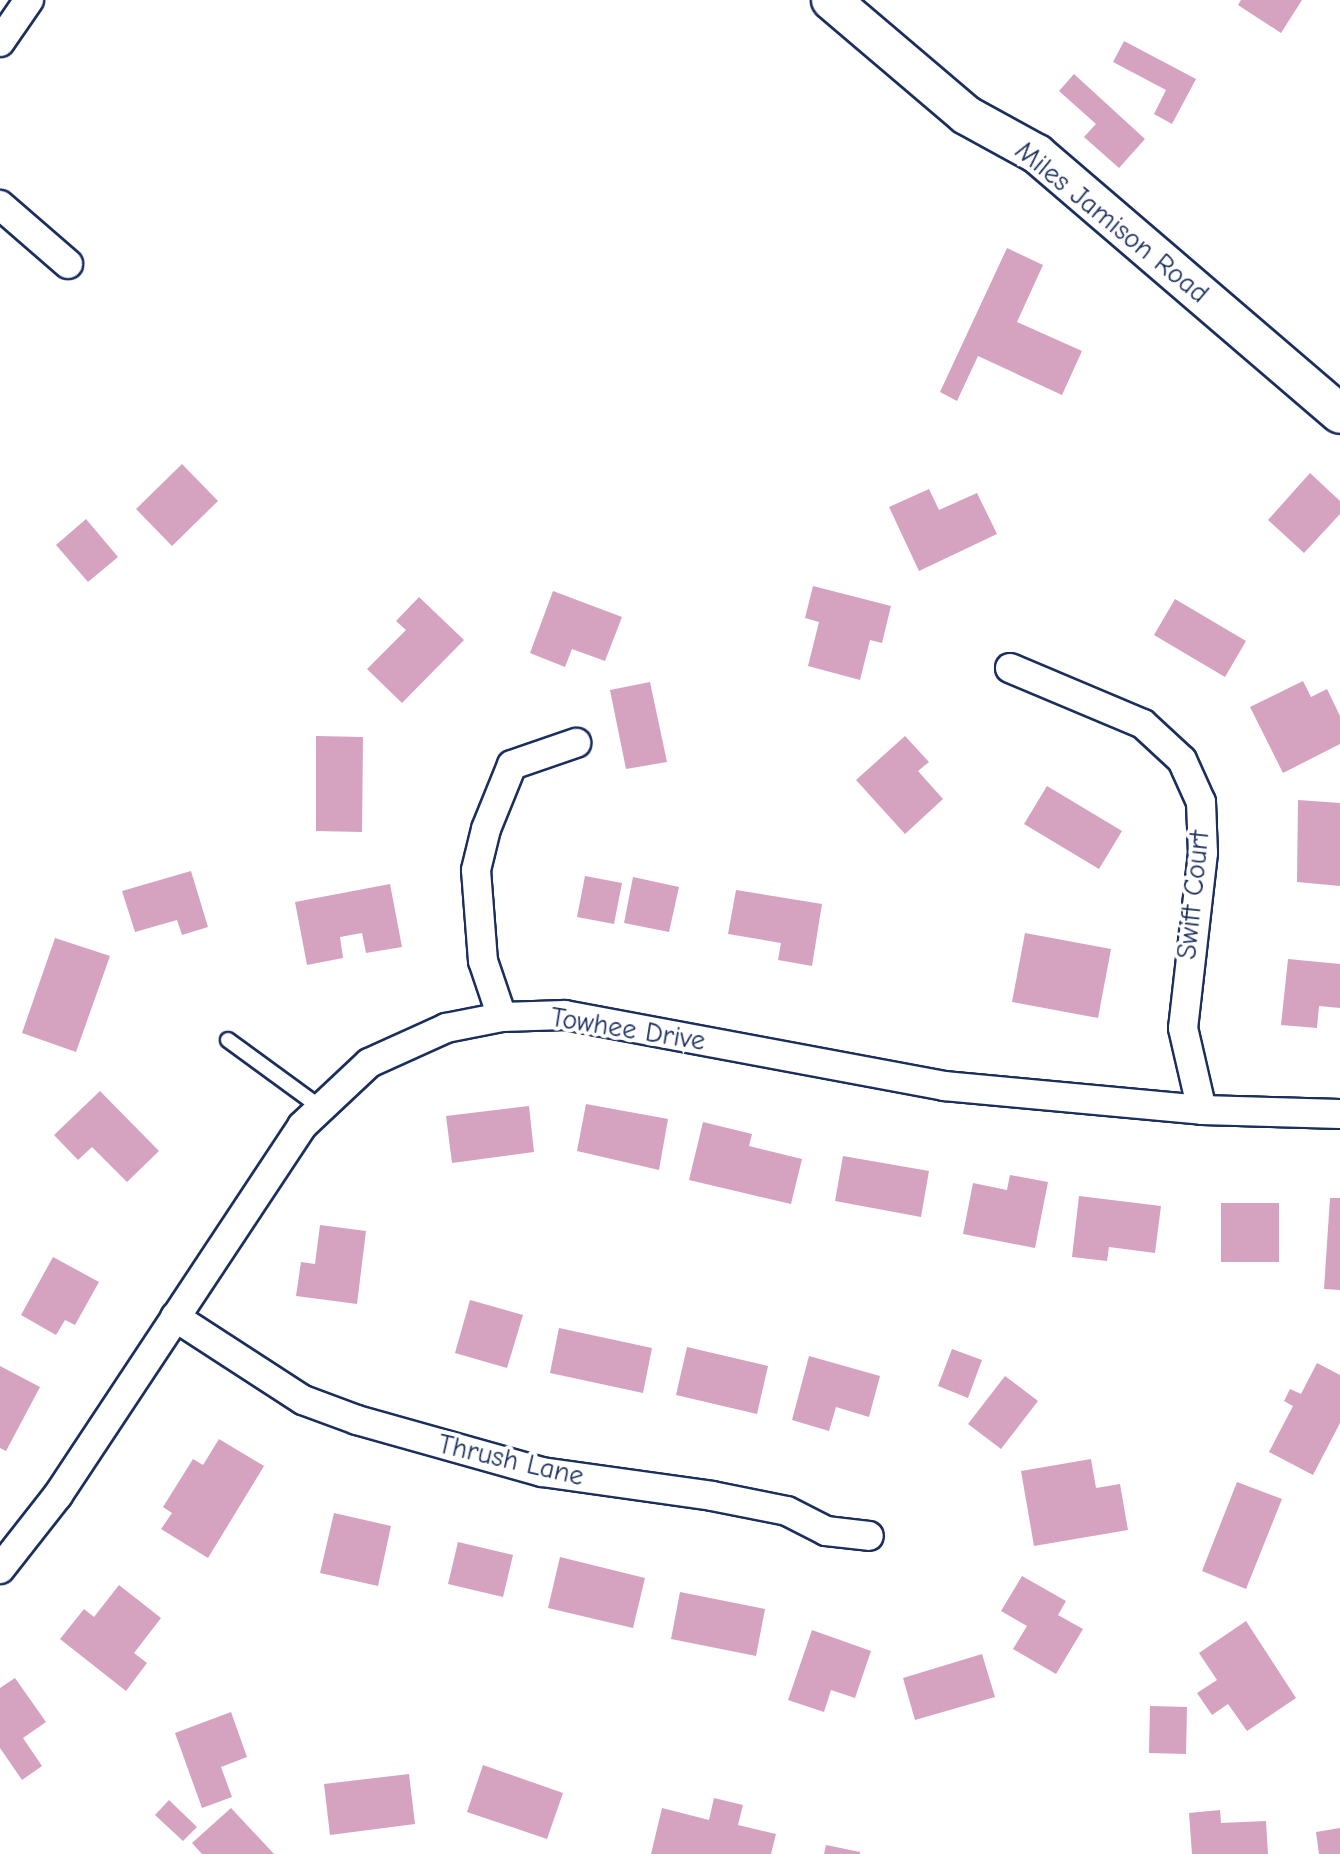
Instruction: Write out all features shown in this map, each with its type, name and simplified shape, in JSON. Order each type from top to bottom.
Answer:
[{"type":"main road","name":"Miles Jamison Road","points":[[831,0],[966,114],[1037,154],[1340,414]]},
{"type":"street","points":[[0,42],[29,0]]},
{"type":"street","points":[[0,205],[68,264]]},
{"type":"street","name":"Swift Court","points":[[1010,668],[1144,724],[1182,760],[1201,802],[1203,854],[1184,1028],[1202,1110]]},
{"type":"street","points":[[502,1016],[484,961],[476,870],[486,829],[512,765],[576,743]]},
{"type":"street","name":"Towhee Drive","points":[[0,1570],[58,1495],[282,1153],[320,1106],[369,1063],[406,1043],[502,1016],[610,1021],[944,1086],[1202,1110],[1340,1114]]},
{"type":"street","name":"Thrush Lane","points":[[174,1317],[303,1400],[357,1420],[542,1472],[712,1496],[787,1511],[826,1531],[870,1536]]},
{"type":"lane","points":[[228,1040],[320,1106]]},
{"type":"building","points":[[1241,0],[1302,0],[1281,33],[1238,5]]},
{"type":"building","points":[[1124,41],[1196,79],[1172,124],[1154,114],[1166,90],[1113,62]]},
{"type":"building","points":[[1074,74],[1145,139],[1119,168],[1084,137],[1096,124],[1059,91]]},
{"type":"building","points":[[1007,248],[1043,265],[1017,322],[1082,351],[1062,395],[978,356],[957,401],[940,392]]},
{"type":"building","points":[[182,464],[218,501],[172,546],[136,509]]},
{"type":"building","points":[[1310,473],[1340,501],[1340,514],[1304,553],[1268,520]]},
{"type":"building","points":[[929,489],[939,510],[977,493],[997,534],[919,571],[889,507]]},
{"type":"building","points":[[86,519],[118,557],[88,582],[56,545]]},
{"type":"building","points":[[813,586],[891,606],[882,643],[870,640],[860,680],[808,666],[819,622],[805,618]]},
{"type":"building","points":[[553,591],[622,617],[605,661],[572,649],[565,667],[530,653]]},
{"type":"building","points":[[419,597],[464,640],[402,703],[367,669],[406,630],[396,621]]},
{"type":"building","points":[[1175,599],[1246,641],[1225,677],[1154,635]]},
{"type":"building","points":[[1303,681],[1311,697],[1327,689],[1340,716],[1340,744],[1283,773],[1250,707]]},
{"type":"building","points":[[650,682],[667,762],[626,769],[610,690]]},
{"type":"building","points":[[316,736],[363,737],[362,832],[316,831]]},
{"type":"building","points":[[905,736],[929,762],[918,771],[943,799],[905,834],[856,780]]},
{"type":"building","points":[[1047,786],[1122,831],[1099,869],[1024,824]]},
{"type":"building","points":[[1298,800],[1340,803],[1340,886],[1297,882]]},
{"type":"building","points":[[191,871],[208,927],[182,935],[177,920],[135,932],[122,891]]},
{"type":"building","points":[[585,876],[622,883],[614,924],[577,917]]},
{"type":"building","points":[[633,877],[679,887],[669,932],[624,923]]},
{"type":"building","points":[[390,884],[402,947],[366,953],[362,933],[340,937],[343,958],[307,965],[295,902]]},
{"type":"building","points":[[736,890],[822,904],[812,966],[778,960],[781,943],[728,934]]},
{"type":"building","points":[[1025,933],[1111,949],[1098,1018],[1012,1002]]},
{"type":"building","points":[[55,938],[110,956],[76,1052],[22,1033]]},
{"type":"building","points":[[1288,959],[1340,964],[1340,1008],[1319,1006],[1317,1028],[1281,1025]]},
{"type":"building","points":[[100,1091],[159,1151],[127,1182],[92,1147],[78,1160],[54,1135]]},
{"type":"building","points":[[586,1104],[668,1119],[659,1170],[577,1151]]},
{"type":"building","points":[[529,1106],[534,1152],[452,1163],[446,1116]]},
{"type":"building","points":[[703,1122],[752,1134],[749,1146],[802,1159],[791,1204],[689,1180]]},
{"type":"building","points":[[843,1156],[929,1171],[921,1217],[835,1201]]},
{"type":"building","points":[[1010,1175],[1048,1182],[1035,1248],[963,1234],[973,1183],[1007,1190]]},
{"type":"building","points":[[1079,1196],[1161,1206],[1155,1253],[1109,1247],[1107,1261],[1072,1257]]},
{"type":"building","points":[[1330,1198],[1340,1198],[1340,1290],[1324,1289]]},
{"type":"building","points":[[1221,1203],[1279,1203],[1279,1262],[1221,1262]]},
{"type":"building","points":[[320,1225],[366,1231],[357,1304],[296,1296],[301,1262],[315,1264]]},
{"type":"building","points":[[53,1257],[99,1282],[75,1325],[65,1320],[56,1335],[21,1315]]},
{"type":"building","points":[[470,1300],[523,1315],[507,1368],[455,1353]]},
{"type":"building","points":[[559,1328],[652,1348],[643,1393],[550,1373]]},
{"type":"building","points":[[687,1347],[768,1366],[757,1414],[676,1395]]},
{"type":"building","points":[[952,1349],[982,1360],[968,1398],[938,1386]]},
{"type":"building","points":[[809,1356],[880,1376],[869,1417],[836,1407],[829,1431],[792,1420]]},
{"type":"building","points":[[1317,1363],[1340,1375],[1340,1423],[1313,1475],[1269,1452],[1293,1406],[1284,1401],[1290,1389],[1301,1394]]},
{"type":"building","points":[[0,1366],[40,1387],[6,1451],[0,1448]]},
{"type":"building","points":[[1005,1376],[1038,1401],[1001,1449],[968,1424]]},
{"type":"building","points":[[219,1439],[264,1466],[208,1558],[161,1529],[172,1513],[163,1507],[193,1459],[203,1465]]},
{"type":"building","points":[[1091,1459],[1096,1488],[1120,1484],[1128,1530],[1034,1546],[1021,1471]]},
{"type":"building","points":[[1237,1482],[1282,1499],[1246,1589],[1202,1571]]},
{"type":"building","points":[[334,1513],[391,1526],[378,1586],[320,1573]]},
{"type":"building","points":[[458,1542],[513,1555],[503,1597],[448,1584]]},
{"type":"building","points":[[560,1557],[645,1578],[633,1628],[548,1608]]},
{"type":"building","points":[[1022,1576],[1066,1601],[1058,1615],[1083,1629],[1056,1674],[1013,1649],[1027,1626],[1001,1611]]},
{"type":"building","points":[[119,1585],[161,1618],[134,1653],[147,1663],[126,1691],[60,1639],[84,1609],[94,1617]]},
{"type":"building","points":[[680,1592],[765,1609],[756,1656],[671,1639]]},
{"type":"building","points":[[1246,1621],[1296,1698],[1247,1731],[1228,1704],[1212,1715],[1197,1693],[1217,1680],[1199,1653]]},
{"type":"building","points":[[812,1630],[871,1651],[855,1698],[831,1690],[824,1712],[788,1700]]},
{"type":"building","points":[[982,1654],[995,1697],[915,1720],[903,1678]]},
{"type":"building","points":[[15,1678],[46,1722],[23,1738],[42,1766],[22,1780],[0,1748],[0,1688]]},
{"type":"building","points":[[1150,1706],[1187,1707],[1186,1754],[1149,1753]]},
{"type":"building","points":[[231,1712],[247,1757],[221,1767],[232,1797],[202,1808],[175,1733]]},
{"type":"building","points":[[483,1765],[563,1793],[547,1839],[467,1812]]},
{"type":"building","points":[[409,1774],[415,1824],[330,1835],[324,1784]]},
{"type":"building","points":[[714,1798],[743,1805],[738,1825],[776,1834],[771,1854],[651,1854],[662,1808],[709,1820]]},
{"type":"building","points":[[169,1800],[197,1827],[183,1841],[155,1815]]},
{"type":"building","points":[[231,1808],[274,1854],[202,1854],[192,1843]]},
{"type":"building","points":[[1220,1810],[1221,1823],[1266,1821],[1268,1854],[1192,1854],[1189,1813]]},
{"type":"building","points":[[1340,1828],[1340,1854],[1319,1854],[1316,1832]]},
{"type":"building","points":[[826,1845],[860,1852],[860,1854],[824,1854]]}]
